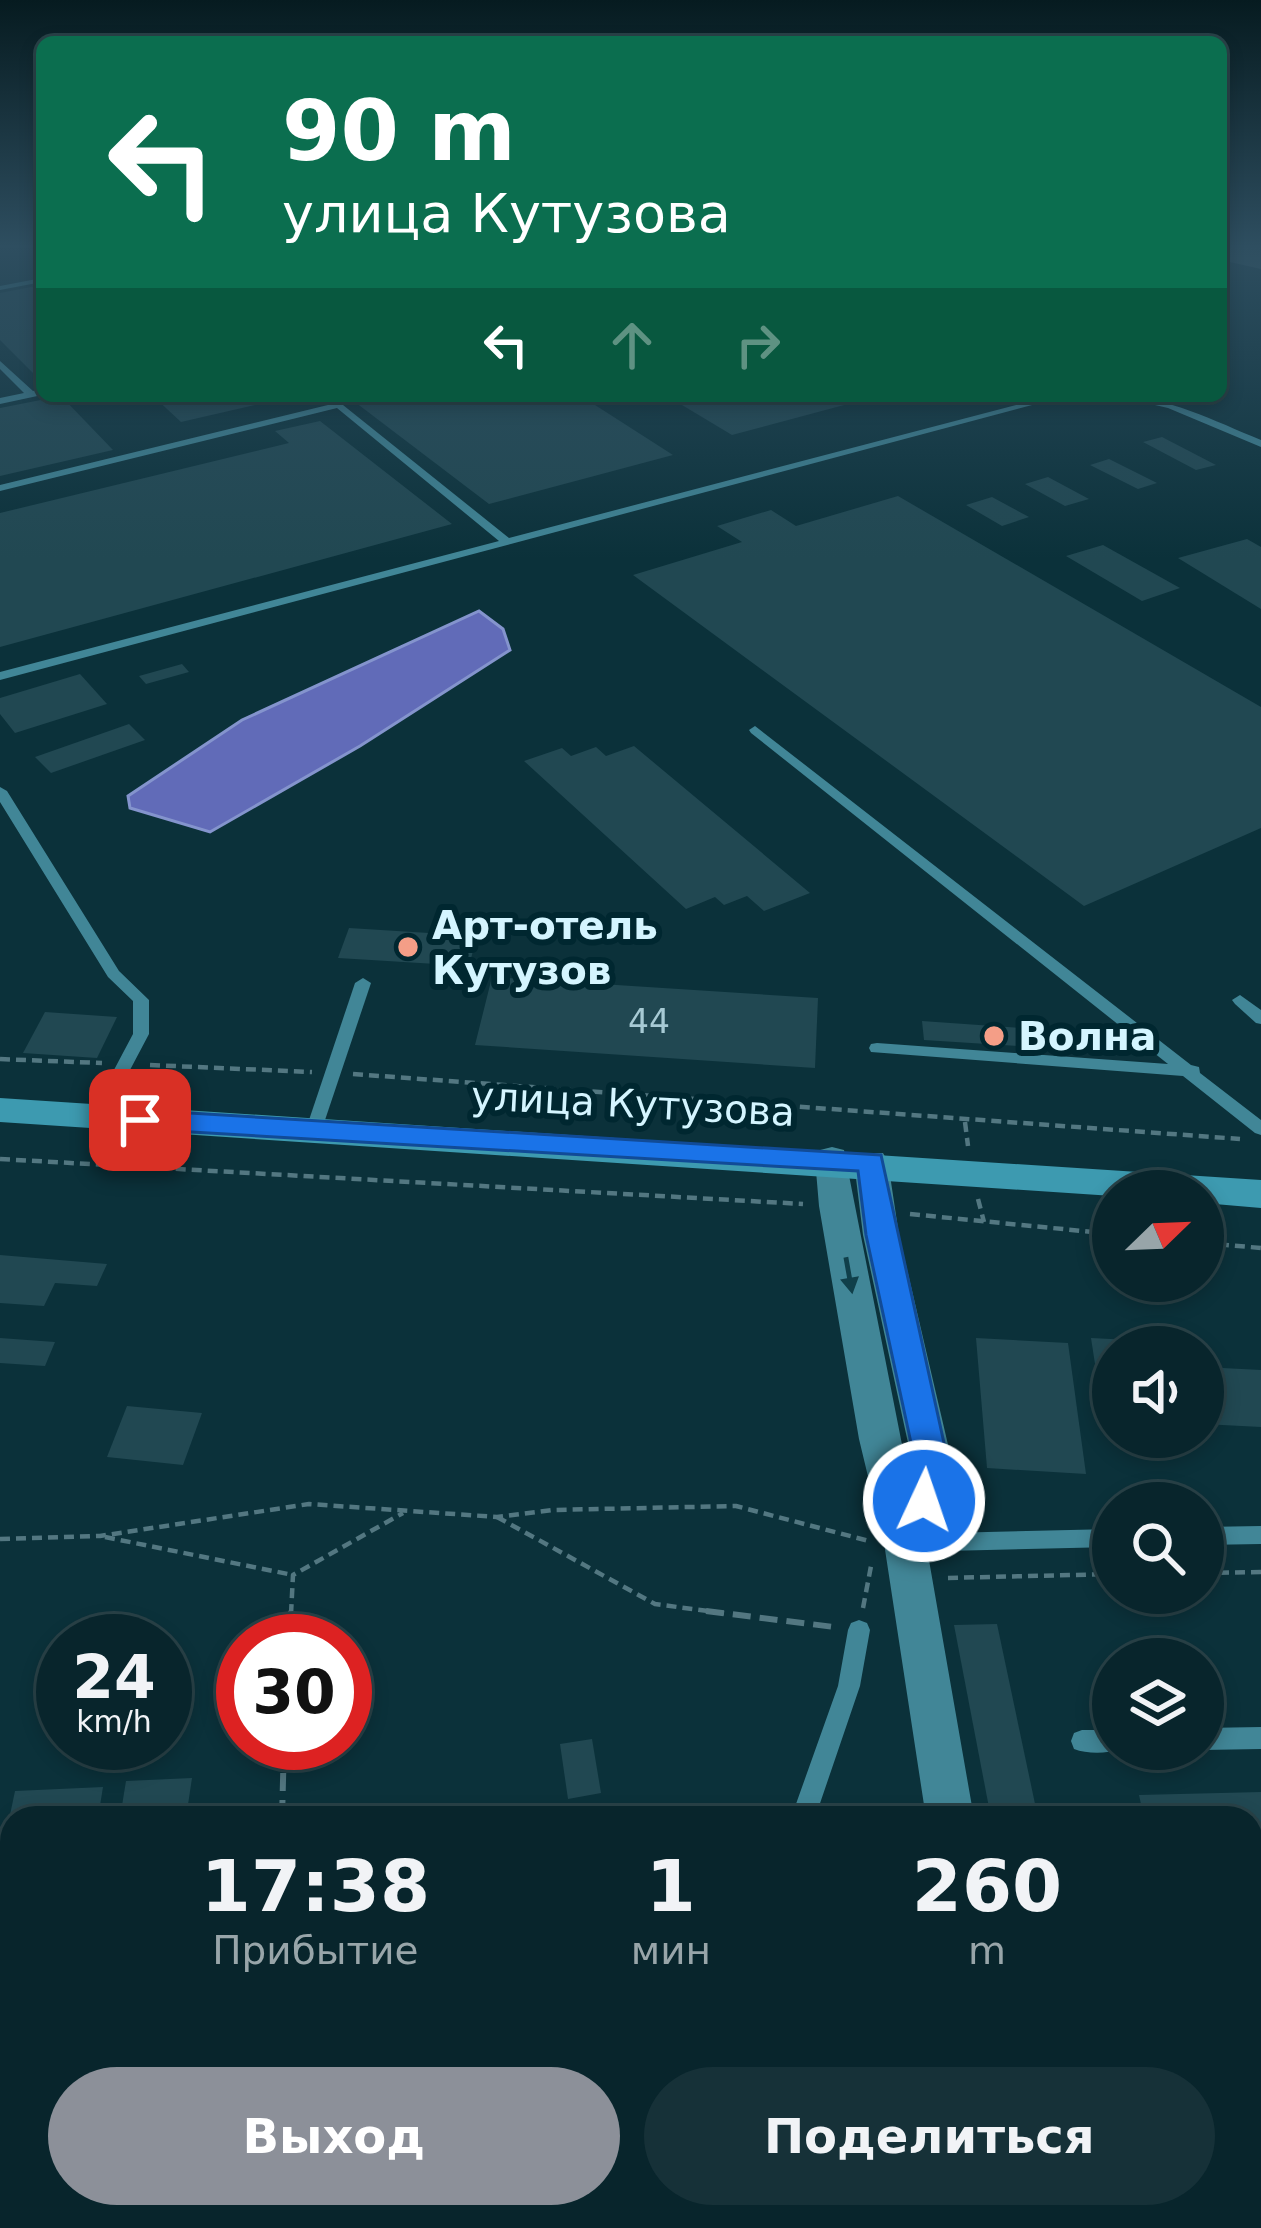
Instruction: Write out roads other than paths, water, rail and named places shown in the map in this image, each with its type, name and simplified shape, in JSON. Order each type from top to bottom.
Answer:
[{"type":"main road","name":"улица Кутузова","points":[[0,1110],[832,1159],[1261,1193]]},
{"type":"street","points":[[832,1159],[836,1206],[879,1439],[890,1543],[947,1806]]},
{"type":"street","points":[[871,1162],[876,1210],[933,1466],[924,1501],[890,1543]]},
{"type":"lane","points":[[0,364],[36,393]]},
{"type":"lane","points":[[0,401],[36,393]]},
{"type":"lane","points":[[335,402],[508,543]]},
{"type":"lane","points":[[0,676],[1037,402]]},
{"type":"lane","points":[[1151,402],[1261,444]]},
{"type":"lane","points":[[0,488],[339,405]]},
{"type":"lane","points":[[755,730],[1261,1129]]},
{"type":"lane","points":[[0,791],[113,974],[140,1000],[141,1034],[97,1117]]},
{"type":"lane","points":[[313,1132],[362,983]]},
{"type":"lane","points":[[1240,1000],[1261,1018]]},
{"type":"lane","points":[[877,1048],[1193,1071]]},
{"type":"lane","points":[[1224,1536],[1261,1535]]},
{"type":"lane","points":[[890,1543],[1092,1538]]},
{"type":"lane","points":[[807,1806],[848,1686],[859,1630]]},
{"type":"lane","points":[[1224,1739],[1261,1738]]},
{"type":"lane","points":[[1082,1741],[1092,1741]]},
{"type":"water","points":[[479,611],[503,629],[510,650],[360,746],[210,832],[130,808],[128,796],[242,720]]},
{"type":"place","name":"Арт-отель Кутузов","points":[[408,947]]},
{"type":"place","name":"Волна","points":[[994,1036]]}]
